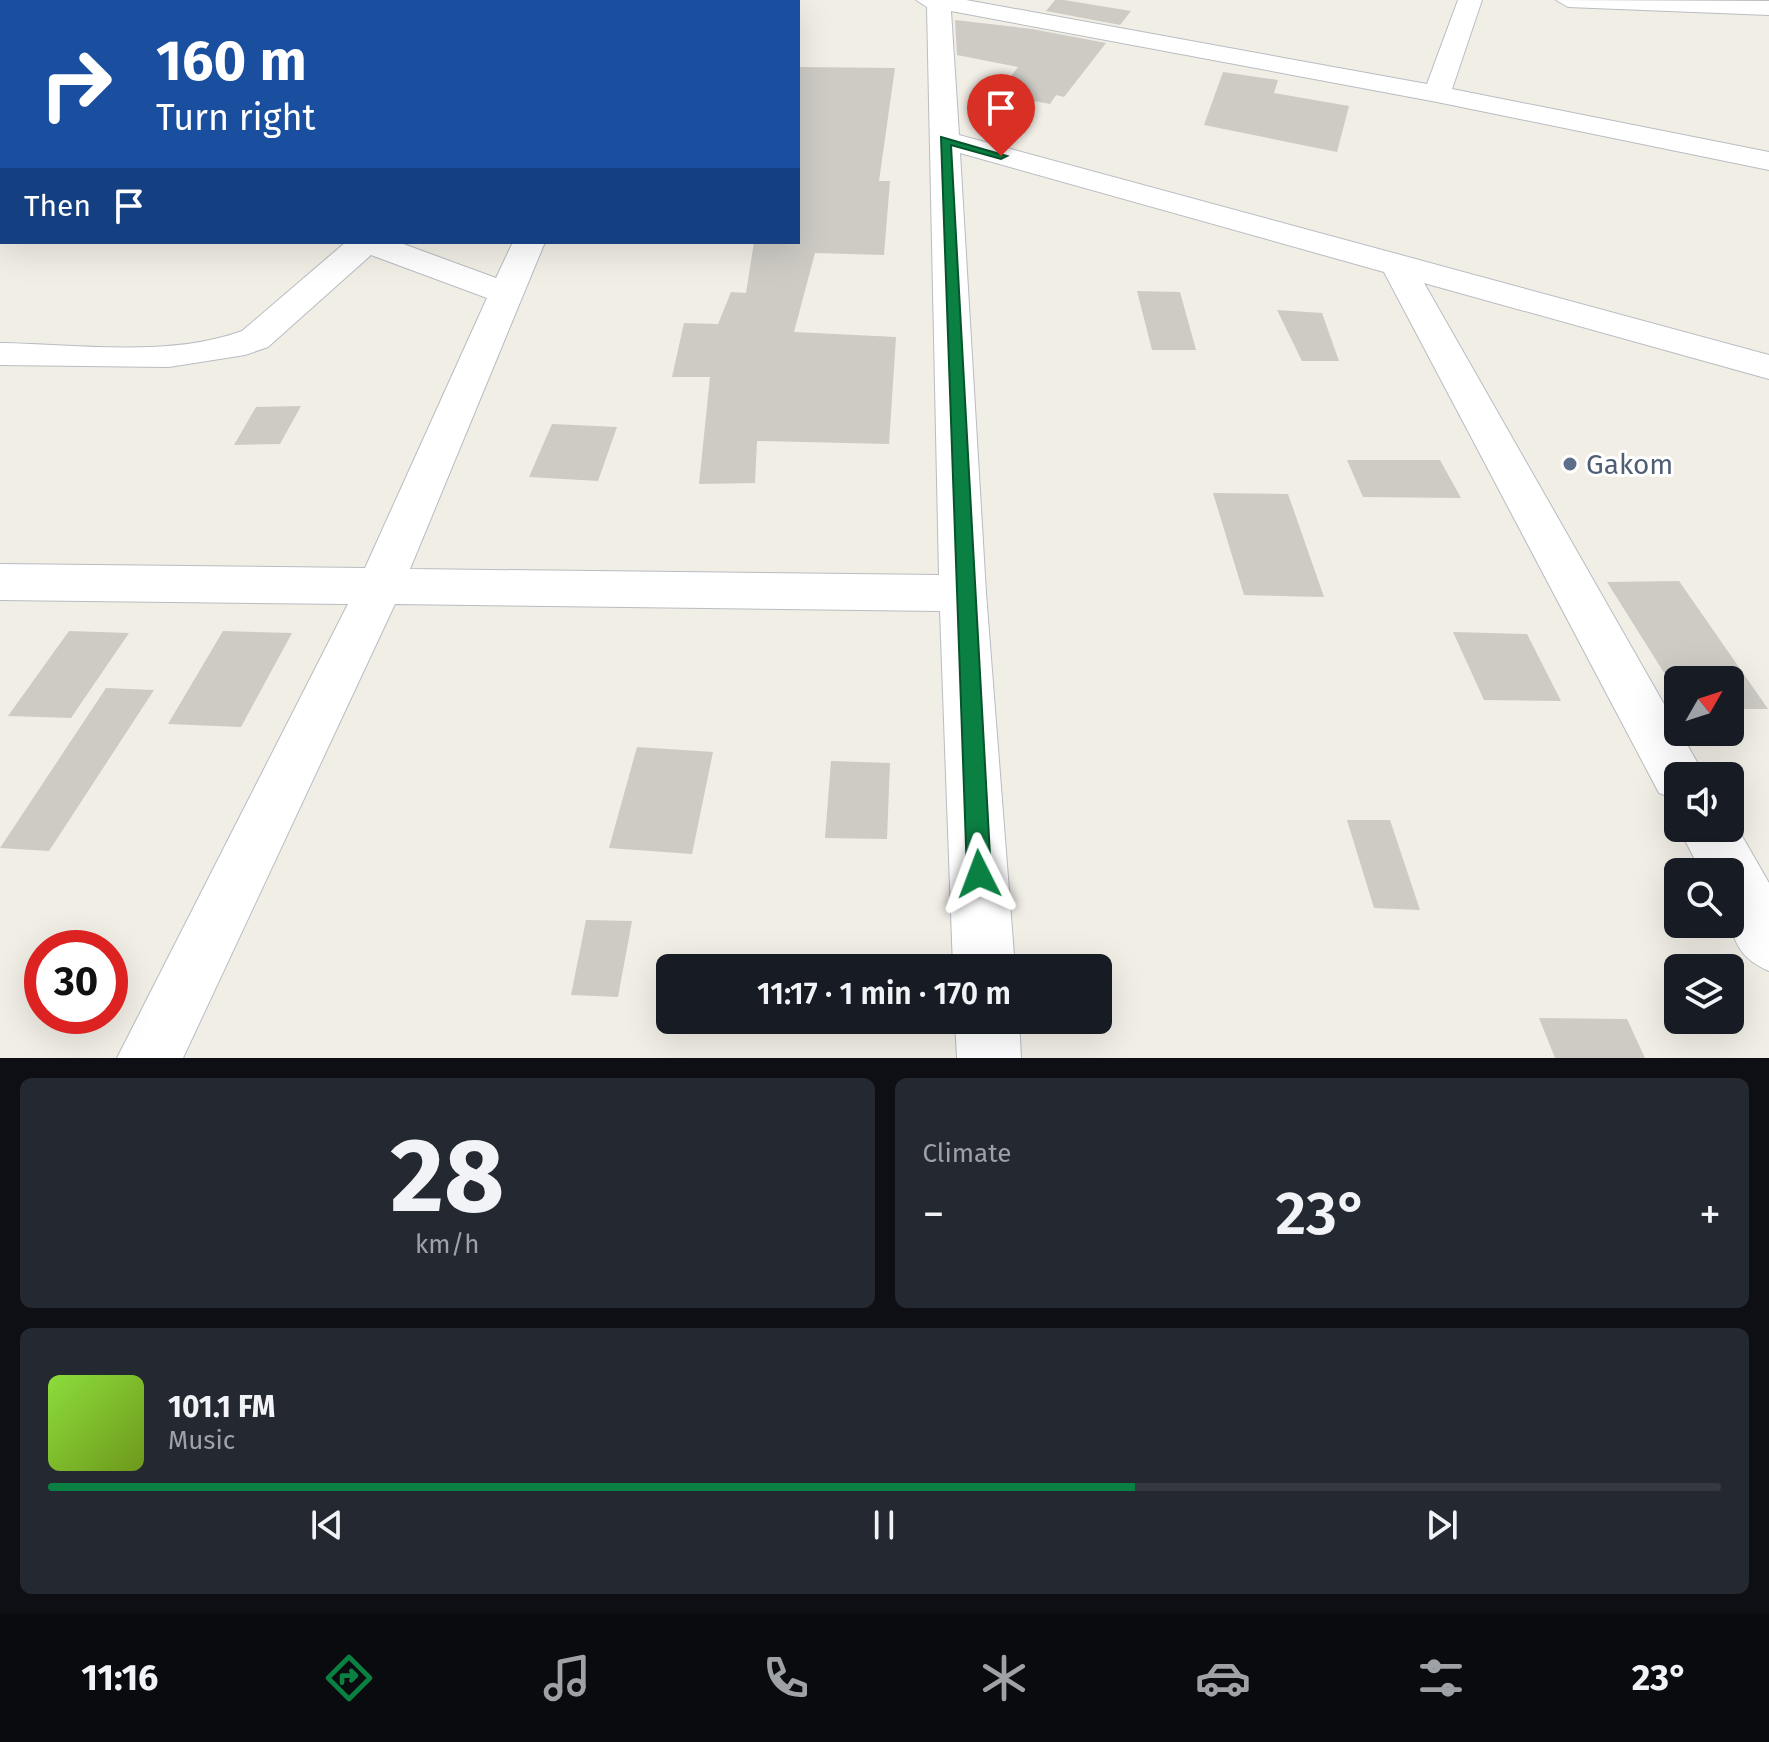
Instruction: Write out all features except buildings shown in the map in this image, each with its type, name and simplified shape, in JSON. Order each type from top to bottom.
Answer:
[{"type":"street","points":[[1437,94],[1470,0]]},
{"type":"street","points":[[1568,0],[1769,8]]},
{"type":"street","points":[[983,954],[963,593],[945,140],[934,1],[1437,94],[1769,161]]},
{"type":"street","points":[[945,140],[1769,367]]},
{"type":"street","points":[[0,354],[201,354],[239,348],[255,339],[365,244]]},
{"type":"street","points":[[372,244],[505,293]]},
{"type":"street","points":[[149,1058],[379,588],[528,244]]},
{"type":"street","points":[[1398,266],[1670,762]]},
{"type":"street","points":[[0,582],[963,593]]},
{"type":"street","points":[[1715,842],[1769,941]]},
{"type":"street","points":[[988,1034],[989,1058]]},
{"type":"place","name":"Gakom","points":[[1570,464]]},
{"type":"route","points":[[979,874],[963,593],[945,140],[1001,156]]}]
